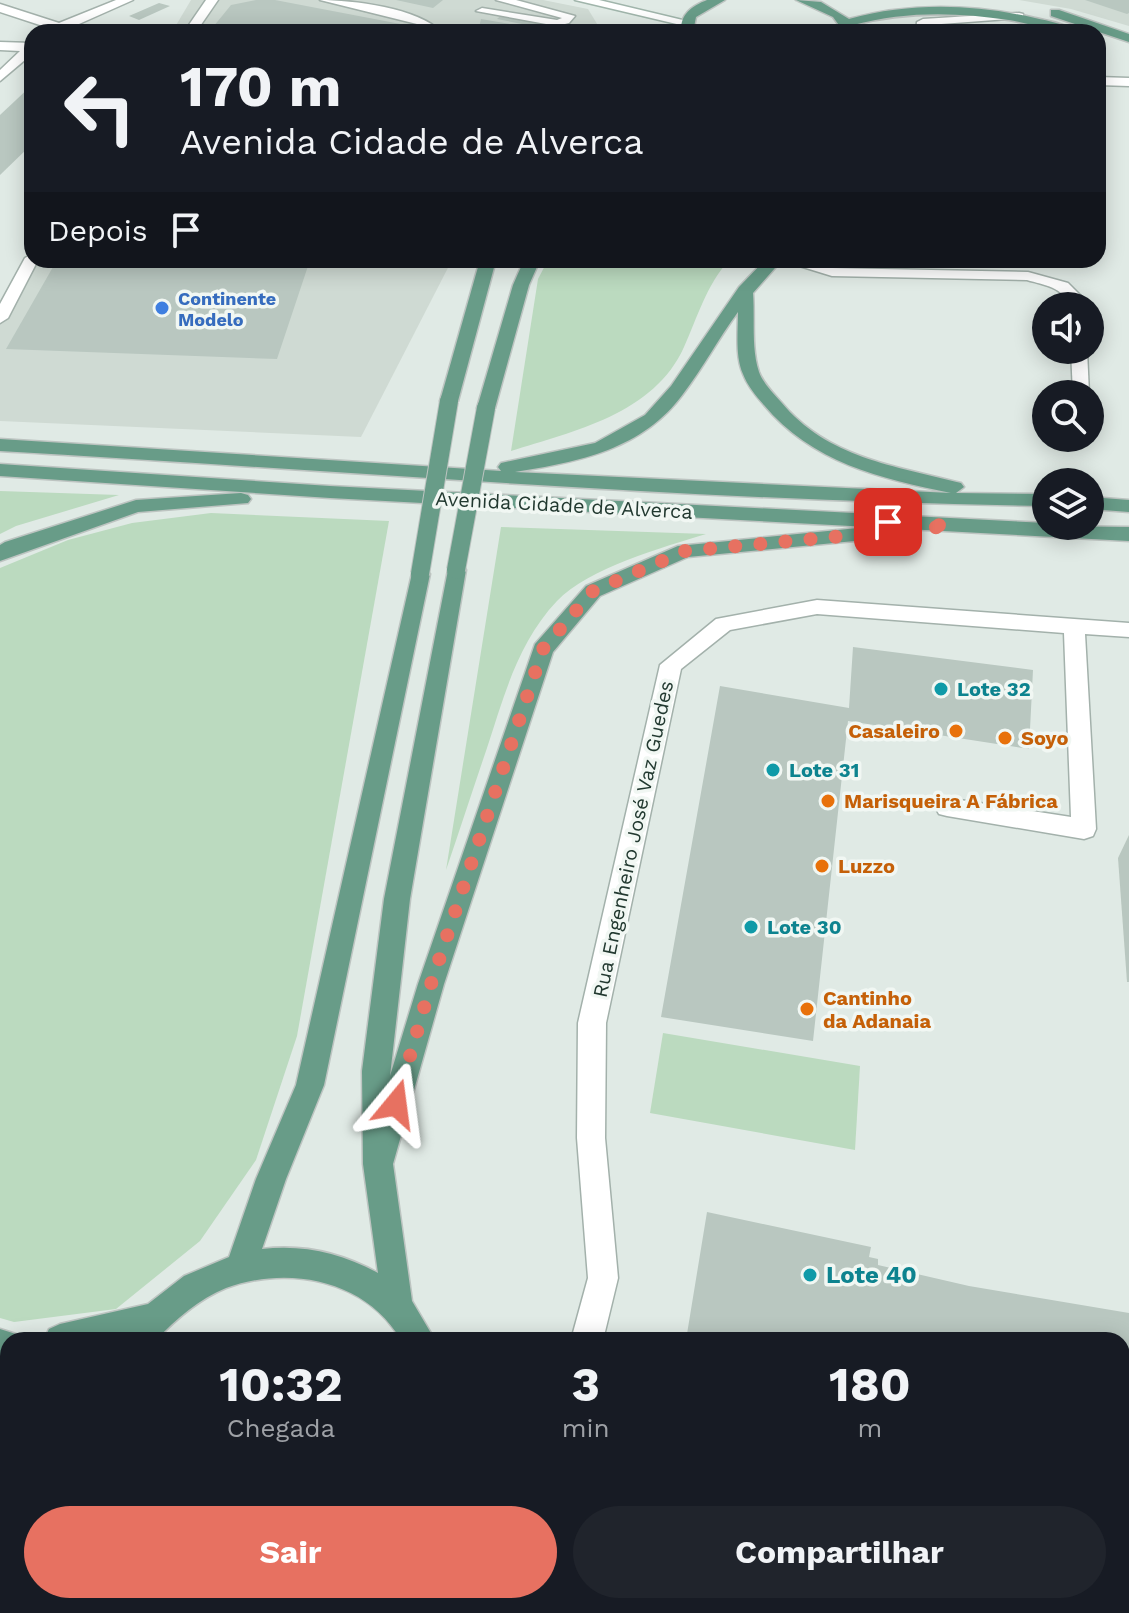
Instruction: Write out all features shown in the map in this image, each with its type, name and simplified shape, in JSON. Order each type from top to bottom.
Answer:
[{"type":"main road","points":[[687,24],[690,15],[719,0]]},
{"type":"main road","points":[[806,1],[825,0]]},
{"type":"main road","points":[[1000,0],[1087,24]]},
{"type":"main road","points":[[806,1],[839,15],[846,24]]},
{"type":"main road","points":[[853,24],[865,13],[928,4],[989,8],[1044,24]]},
{"type":"main road","points":[[1106,30],[1129,38]]},
{"type":"main road","points":[[1106,44],[1129,52]]},
{"type":"main road","points":[[240,1268],[271,1179],[310,1085],[420,574],[449,401],[486,268]]},
{"type":"main road","points":[[398,1309],[378,1164],[376,1071],[397,899],[486,408],[528,268]]},
{"type":"main road","points":[[345,465],[502,467],[554,460],[611,443],[649,421],[676,393],[745,291],[767,268]]},
{"type":"main road","points":[[745,291],[751,374],[774,407],[807,438],[845,458],[901,478],[1015,498]]},
{"type":"main road","name":"Avenida Cidade de Alverca","points":[[0,445],[571,482],[900,498],[1032,499]]},
{"type":"main road","name":"Avenida Cidade de Alverca","points":[[0,470],[330,492],[1129,534]]},
{"type":"main road","points":[[0,554],[12,547],[136,506],[330,492]]},
{"type":"main road","points":[[1104,504],[1129,506]]},
{"type":"main road","points":[[378,1164],[431,984],[543,649],[593,591],[685,551],[950,526]]},
{"type":"main road","points":[[122,1332],[145,1329],[195,1287],[240,1268],[283,1261],[326,1266],[365,1282],[398,1309],[414,1332]]},
{"type":"street","points":[[69,24],[127,0]]},
{"type":"street","points":[[195,24],[210,0]]},
{"type":"street","points":[[326,0],[425,24]]},
{"type":"street","points":[[581,0],[676,24]]},
{"type":"street","points":[[616,7],[704,6]]},
{"type":"street","points":[[0,8],[39,24]]},
{"type":"street","points":[[0,46],[24,47]]},
{"type":"street","points":[[0,77],[24,54]]},
{"type":"street","name":"Rua Engenheiro José Vaz Guedes","points":[[589,1332],[603,1278],[591,1138],[592,1023],[671,665],[724,624],[817,607],[1129,630]]},
{"type":"street","points":[[947,807],[1084,829],[1074,626]]},
{"type":"lane","points":[[502,0],[569,16],[557,23],[482,11],[502,0]]},
{"type":"lane","points":[[923,24],[1019,16]]},
{"type":"lane","points":[[1106,81],[1129,82]]},
{"type":"lane","points":[[0,318],[26,268]]},
{"type":"lane","points":[[817,268],[832,272],[1028,276],[1063,286],[1069,292]]},
{"type":"shaded area","points":[[191,0],[543,0],[588,9],[597,24],[177,24]]},
{"type":"shaded area","points":[[1019,0],[1129,0],[1129,26],[1071,9]]},
{"type":"shaded area","points":[[30,268],[448,268],[361,437],[0,421],[0,318]]},
{"type":"green space","points":[[544,268],[723,268],[708,291],[671,370],[653,389],[610,417],[511,451],[538,279]]},
{"type":"green space","points":[[0,491],[119,495],[16,526],[0,534]]},
{"type":"green space","points":[[211,513],[389,521],[297,1036],[256,1160],[200,1241],[116,1309],[14,1322],[0,1318],[0,568],[68,540],[132,523]]},
{"type":"green space","points":[[501,527],[706,534],[627,560],[587,578],[557,601],[543,617],[522,652],[506,689],[446,870]]},
{"type":"green space","points":[[663,1033],[860,1066],[855,1150],[650,1113]]},
{"type":"building","points":[[275,0],[401,24],[216,24],[231,5]]},
{"type":"building","points":[[396,0],[443,0],[433,8]]},
{"type":"building","points":[[1085,0],[1129,0],[1129,13],[1127,14]]},
{"type":"building","points":[[159,3],[170,6],[139,20],[129,16]]},
{"type":"building","points":[[506,11],[546,19],[540,24],[522,24],[497,19]]},
{"type":"building","points":[[481,19],[510,24],[480,24]]},
{"type":"building","points":[[24,92],[24,152],[0,175],[0,115]]},
{"type":"building","name":"Continente Modelo","points":[[52,268],[307,268],[277,359],[6,349]]},
{"type":"building","points":[[853,647],[1033,670],[1029,749],[848,721],[813,1041],[661,1017],[720,686],[849,708]]},
{"type":"building","points":[[1129,835],[1129,982],[1127,982],[1118,858]]},
{"type":"building","name":"Lote 40","points":[[707,1212],[871,1247],[869,1257],[878,1259],[878,1265],[969,1286],[1129,1313],[1129,1332],[687,1332]]},
{"type":"place","name":"Continente Modelo","points":[[162,308]]},
{"type":"place","name":"Lote 32","points":[[941,689]]},
{"type":"place","name":"Casaleiro","points":[[956,731]]},
{"type":"place","name":"Soyo","points":[[1005,738]]},
{"type":"place","name":"Lote 31","points":[[773,770]]},
{"type":"place","name":"Marisqueira A Fábrica","points":[[828,801]]},
{"type":"place","name":"Luzzo","points":[[822,866]]},
{"type":"place","name":"Lote 30","points":[[751,927]]},
{"type":"place","name":"Cantinho da Adanaia","points":[[807,1009]]},
{"type":"place","name":"Lote 40","points":[[810,1275]]},
{"type":"route","points":[[396,1104],[431,984],[543,649],[593,591],[685,551],[950,526],[888,522]]}]
